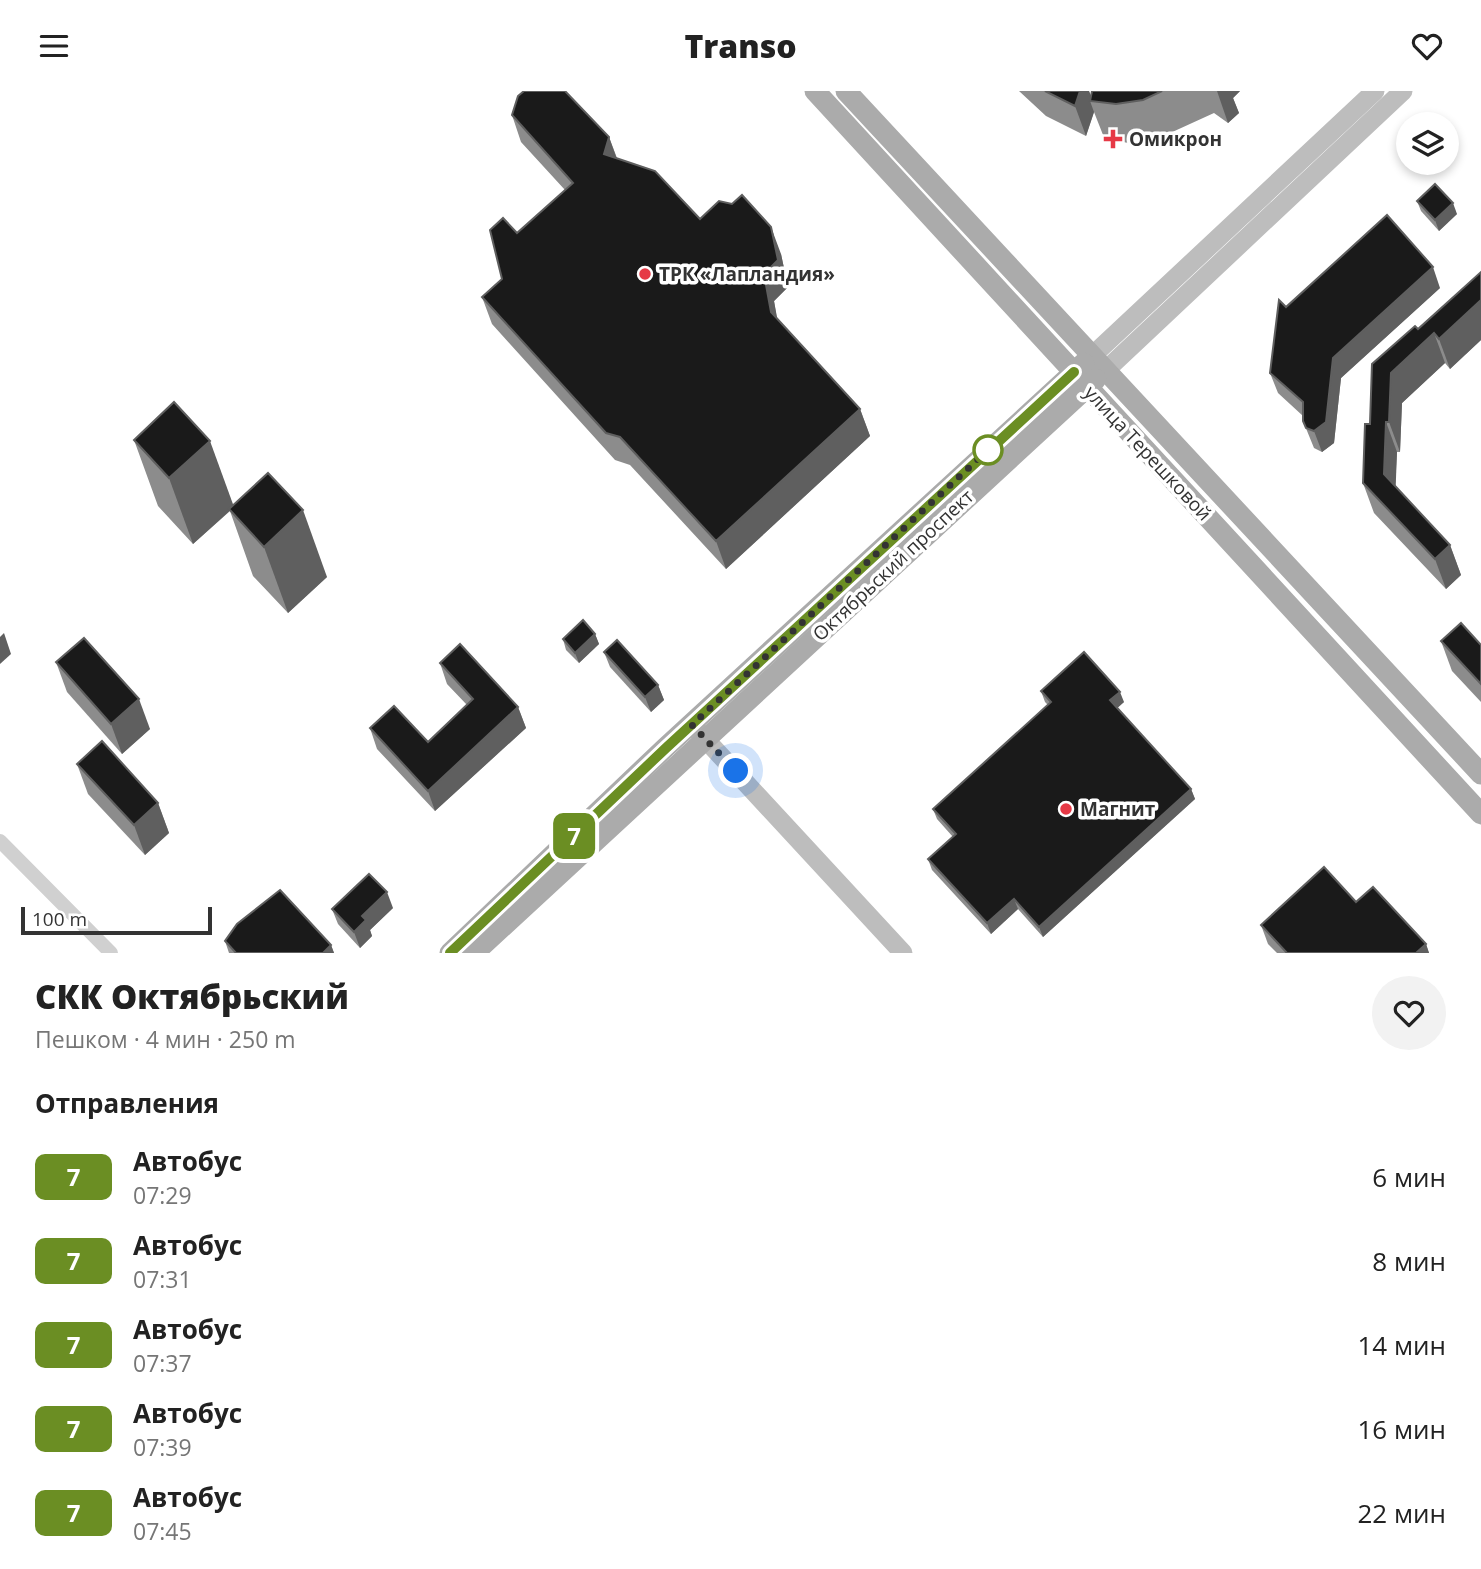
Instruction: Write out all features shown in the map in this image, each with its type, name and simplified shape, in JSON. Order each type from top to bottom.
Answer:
[{"type":"main road","name":"улица Терешковой","points":[[815,91],[1481,814]]},
{"type":"main road","name":"улица Терешковой","points":[[846,91],[1481,774]]},
{"type":"main road","name":"Октябрьский проспект","points":[[1098,364],[1375,91]]},
{"type":"main road","name":"Октябрьский проспект","points":[[450,953],[699,731],[1080,380],[1403,91]]},
{"type":"main road","name":"Октябрьский проспект","points":[[474,953],[699,731]]},
{"type":"main road","points":[[699,731],[903,953]]},
{"type":"street","points":[[0,841],[111,953]]},
{"type":"building","name":"ТРК «Лапландия»","points":[[524,91],[565,91],[609,137],[604,154],[655,171],[700,219],[719,201],[732,204],[742,195],[771,227],[778,260],[764,274],[771,312],[860,409],[716,541],[620,437],[606,433],[482,297],[502,279],[490,230],[503,218],[517,233],[573,183],[512,115],[518,96]]},
{"type":"building","points":[[1045,91],[1080,91],[1075,106]]},
{"type":"building","points":[[1092,91],[1162,91],[1143,100],[1116,104],[1090,101]]},
{"type":"building","points":[[1435,184],[1453,203],[1435,220],[1417,201]]},
{"type":"building","points":[[1387,215],[1433,267],[1333,358],[1326,422],[1314,431],[1306,428],[1303,421],[1303,402],[1270,373],[1279,300],[1286,307]]},
{"type":"building","points":[[1481,272],[1481,300],[1439,339],[1434,333],[1391,373],[1384,474],[1450,545],[1435,559],[1363,483],[1365,424],[1370,424],[1372,364],[1415,326],[1418,329]]},
{"type":"building","points":[[174,402],[210,441],[169,478],[134,440]]},
{"type":"building","points":[[268,473],[303,510],[264,547],[229,509]]},
{"type":"building","points":[[583,620],[595,634],[575,653],[563,639]]},
{"type":"building","points":[[1461,623],[1481,645],[1481,684],[1441,641]]},
{"type":"building","points":[[84,638],[139,699],[111,724],[56,662]]},
{"type":"building","points":[[617,640],[658,685],[645,697],[604,652]]},
{"type":"building","points":[[460,644],[518,707],[428,791],[370,728],[394,706],[428,742],[473,699],[440,663]]},
{"type":"building","name":"Магнит","points":[[1084,652],[1120,692],[1110,700],[1191,789],[1039,927],[1014,899],[987,923],[928,859],[956,834],[933,809],[1051,702],[1041,691]]},
{"type":"building","points":[[102,741],[158,803],[134,825],[77,764]]},
{"type":"building","points":[[1324,867],[1356,902],[1373,887],[1426,944],[1416,953],[1287,953],[1261,925]]},
{"type":"building","points":[[369,874],[387,892],[362,916],[366,920],[354,932],[332,909]]},
{"type":"building","points":[[280,890],[331,945],[323,953],[236,953],[225,941],[237,924]]},
{"type":"bus line","name":"7","points":[[450,953],[666,748],[1074,372]]},
{"type":"place","name":"Омикрон","points":[[1113,139]]},
{"type":"place","name":"ТРК «Лапландия»","points":[[645,274]]},
{"type":"place","name":"Магнит","points":[[1066,809]]},
{"type":"route","points":[[736,771],[692,725],[988,450]]}]
